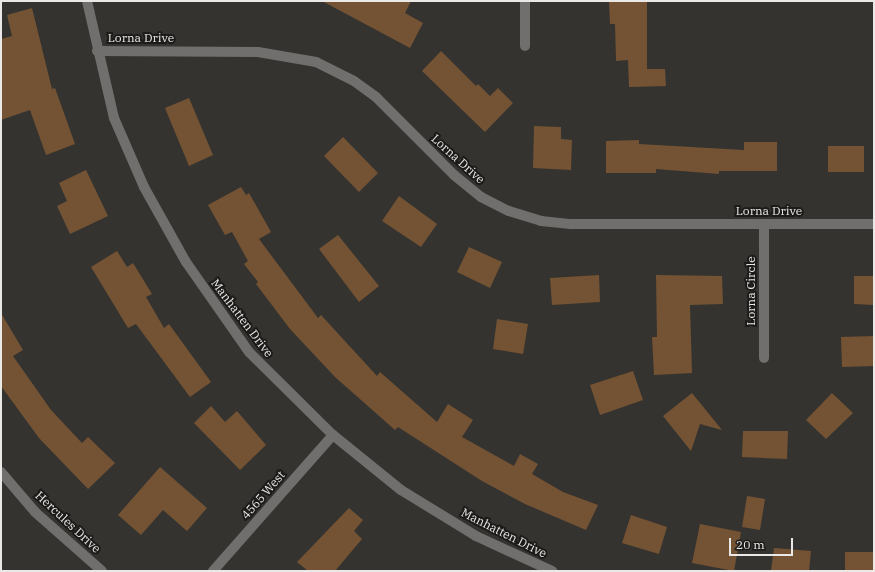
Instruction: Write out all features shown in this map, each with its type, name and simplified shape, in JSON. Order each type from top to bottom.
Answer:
[{"type":"street","name":"Manhatten Drive","points":[[87,1],[97,51],[114,118],[144,187],[186,262],[249,352],[333,435],[401,490],[476,536],[552,571]]},
{"type":"street","points":[[525,1],[525,46]]},
{"type":"street","name":"Lorna Drive","points":[[97,51],[258,52],[316,62],[354,81],[376,97],[454,175],[481,197],[509,212],[541,221],[571,224],[874,224]]},
{"type":"street","name":"Lorna Circle","points":[[764,224],[764,358]]},
{"type":"street","name":"4565 West","points":[[213,571],[333,435]]},
{"type":"street","name":"Hercules Drive","points":[[1,472],[35,512],[102,571]]},
{"type":"building","points":[[322,1],[411,1],[405,13],[423,23],[410,48]]},
{"type":"building","points":[[609,1],[647,1],[647,69],[665,69],[666,86],[629,87],[628,60],[616,61],[615,24],[610,24]]},
{"type":"building","points":[[32,8],[52,89],[55,88],[75,144],[46,155],[30,110],[1,120],[1,39],[12,36],[7,15]]},
{"type":"building","points":[[441,51],[476,86],[478,84],[490,96],[498,88],[513,103],[485,132],[422,71]]},
{"type":"building","points":[[189,98],[213,155],[189,166],[165,108]]},
{"type":"building","points":[[534,126],[561,127],[561,139],[572,140],[571,170],[533,168]]},
{"type":"building","points":[[343,137],[378,173],[359,192],[324,156]]},
{"type":"building","points":[[639,140],[639,144],[744,150],[744,142],[777,142],[777,171],[719,171],[719,174],[656,169],[656,173],[606,173],[606,141]]},
{"type":"building","points":[[828,146],[864,146],[864,172],[828,172]]},
{"type":"building","points":[[86,170],[108,216],[70,234],[57,206],[67,201],[59,183]]},
{"type":"building","points":[[241,187],[246,195],[249,193],[271,232],[259,239],[318,318],[321,315],[377,376],[380,372],[437,422],[448,404],[473,420],[462,437],[514,466],[520,454],[538,464],[532,474],[563,492],[598,505],[586,530],[525,504],[482,481],[398,427],[395,430],[335,377],[290,329],[256,284],[258,282],[244,264],[248,261],[232,232],[225,235],[208,205]]},
{"type":"building","points":[[399,196],[437,224],[421,247],[382,221]]},
{"type":"building","points":[[338,235],[379,286],[359,302],[319,249]]},
{"type":"building","points":[[469,247],[502,262],[490,288],[457,272]]},
{"type":"building","points":[[117,251],[127,267],[133,263],[152,294],[146,297],[164,328],[169,324],[211,382],[190,397],[136,324],[128,328],[91,267]]},
{"type":"building","points":[[599,275],[600,302],[552,305],[550,278]]},
{"type":"building","points":[[656,275],[722,276],[723,304],[690,305],[692,373],[654,375],[652,337],[657,337]]},
{"type":"building","points":[[854,276],[874,276],[874,305],[854,304]]},
{"type":"building","points":[[1,313],[23,350],[13,356],[51,410],[82,443],[88,437],[115,463],[88,489],[39,438],[1,386]]},
{"type":"building","points":[[497,319],[528,324],[523,354],[493,349]]},
{"type":"building","points":[[874,336],[874,366],[842,367],[841,337]]},
{"type":"building","points":[[633,371],[643,400],[600,415],[590,385]]},
{"type":"building","points":[[692,393],[722,430],[700,424],[691,451],[663,416]]},
{"type":"building","points":[[832,393],[853,413],[826,439],[806,420]]},
{"type":"building","points":[[211,406],[225,422],[237,411],[266,445],[240,470],[194,423]]},
{"type":"building","points":[[743,431],[788,431],[787,459],[742,457]]},
{"type":"building","points":[[160,467],[207,508],[187,531],[163,510],[141,535],[118,515]]},
{"type":"building","points":[[747,496],[765,499],[760,530],[742,527]]},
{"type":"building","points":[[349,508],[363,520],[354,531],[362,539],[335,571],[308,571],[297,562]]},
{"type":"building","points":[[631,515],[667,527],[659,554],[622,543]]},
{"type":"building","points":[[700,524],[741,532],[734,571],[692,563]]},
{"type":"building","points":[[774,548],[811,551],[809,571],[771,571]]},
{"type":"building","points":[[845,552],[874,552],[874,571],[845,571]]}]
